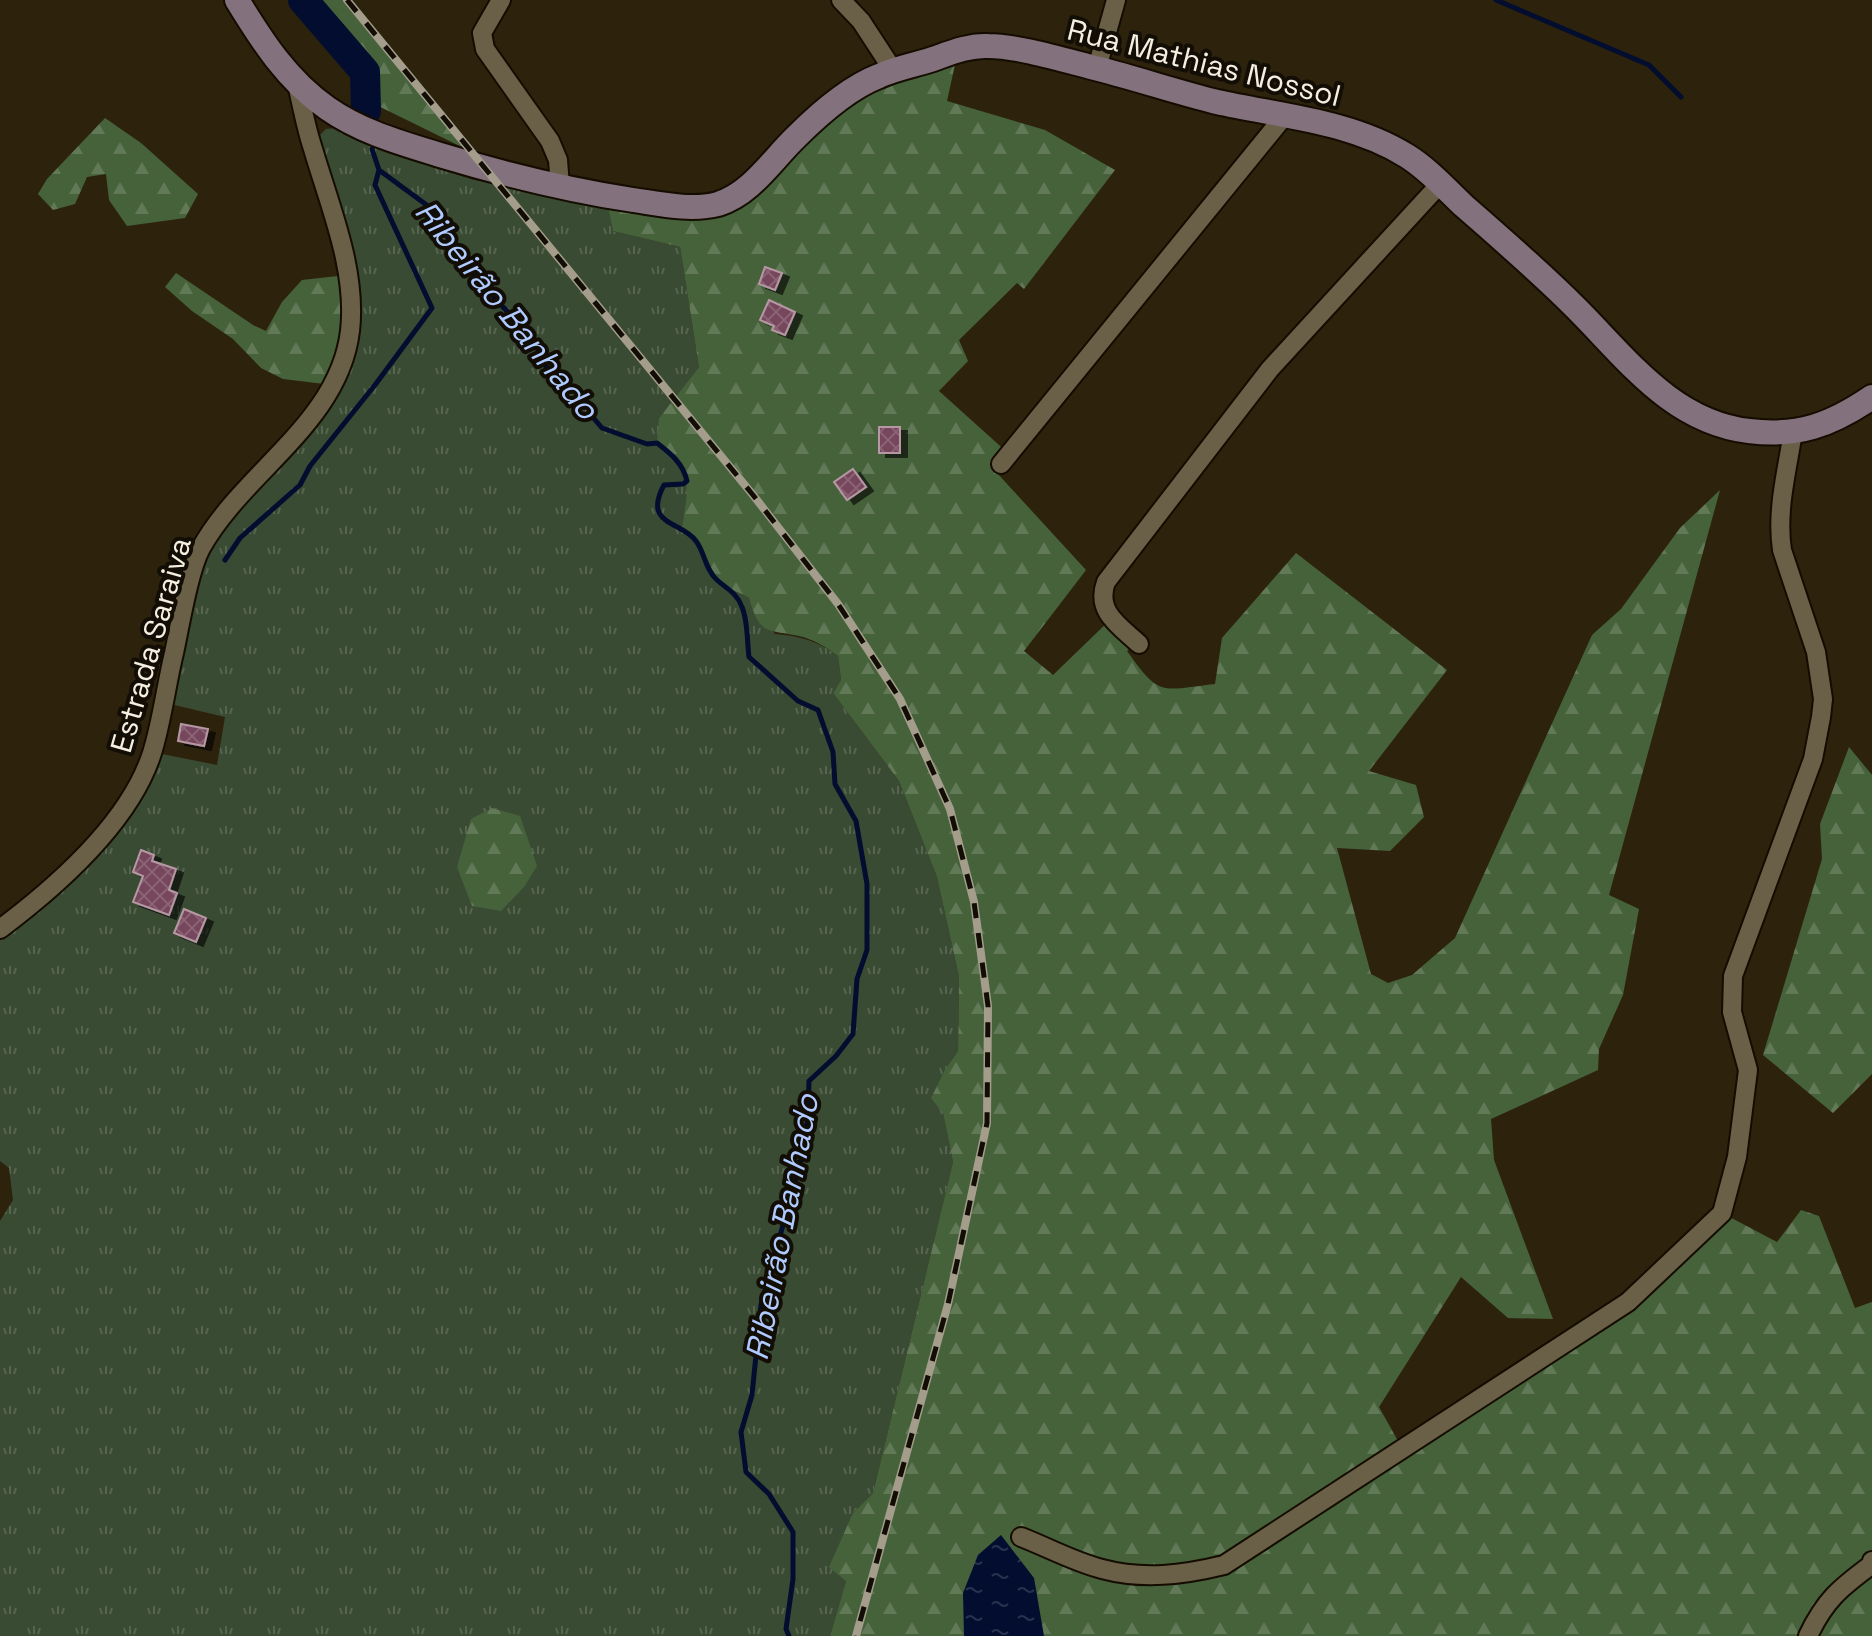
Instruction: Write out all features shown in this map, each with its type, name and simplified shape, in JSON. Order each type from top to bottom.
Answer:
[{"type":"street","name":"Rua Mathias Nossol","points":[[237,0],[265,45],[297,84],[347,121],[386,138],[486,169],[560,186],[693,207],[715,205],[736,197],[812,121],[857,86],[893,70],[956,50],[986,45],[1097,68],[1216,101],[1286,114],[1352,132],[1390,147],[1422,167],[1537,270],[1657,389],[1699,419],[1737,430],[1767,434],[1793,432],[1814,428],[1872,397]]},
{"type":"street","points":[[501,0],[482,33],[485,49],[550,141],[558,160],[560,186]]},
{"type":"street","points":[[841,0],[861,21],[893,70]]},
{"type":"street","points":[[1097,68],[1116,0]]},
{"type":"street","name":"Estrada Saraiva","points":[[0,929],[44,893],[114,824],[129,801],[152,752],[200,550],[237,498],[309,420],[333,385],[345,357],[350,330],[349,291],[343,253],[297,84]]},
{"type":"street","points":[[1001,464],[1286,114]]},
{"type":"street","points":[[1139,644],[1103,607],[1101,595],[1106,582],[1270,369],[1440,184]]},
{"type":"street","points":[[1021,1537],[1101,1569],[1149,1576],[1190,1574],[1224,1565],[1628,1302],[1722,1213],[1737,1157],[1748,1070],[1732,1012],[1733,976],[1813,759],[1823,699],[1816,652],[1782,550],[1780,535],[1793,432]]},
{"type":"street","points":[[1808,1636],[1818,1615],[1835,1592],[1871,1565],[1872,1561]]},
{"type":"green space","points":[[303,0],[347,0],[472,152],[366,100],[365,72]]},
{"type":"green space","points":[[956,60],[947,101],[1045,130],[1115,170],[1024,289],[1017,283],[959,340],[968,361],[939,391],[1009,454],[997,473],[1086,570],[1024,651],[1053,675],[1112,618],[1136,642],[1127,651],[1155,684],[1172,689],[1215,684],[1222,638],[1296,553],[1447,670],[1369,771],[1416,785],[1424,817],[1390,851],[1337,848],[1371,974],[1388,983],[1412,975],[1455,938],[1592,635],[1621,609],[1680,528],[1720,490],[1609,895],[1639,909],[1623,995],[1599,1049],[1598,1070],[1491,1119],[1494,1160],[1553,1319],[1508,1318],[1461,1277],[1379,1407],[1403,1450],[1628,1302],[1722,1213],[1777,1242],[1801,1210],[1819,1216],[1855,1308],[1872,1302],[1872,1636],[830,1636],[846,1581],[829,1567],[853,1513],[873,1493],[953,1162],[943,1113],[931,1098],[958,1051],[959,977],[937,877],[899,781],[833,693],[841,680],[838,656],[809,639],[765,628],[757,619],[749,598],[715,578],[694,542],[682,531],[687,491],[684,472],[670,453],[657,443],[659,418],[699,367],[680,247],[613,231],[607,203],[696,214],[862,92]]},
{"type":"green space","points":[[105,118],[141,143],[198,194],[185,218],[127,226],[109,200],[106,174],[87,177],[75,204],[53,210],[38,194],[47,179]]},
{"type":"green space","points":[[337,128],[394,154],[474,180],[607,203],[613,231],[680,247],[699,367],[659,418],[672,454],[685,472],[695,540],[705,563],[731,589],[749,598],[775,634],[808,640],[838,656],[841,680],[833,693],[899,781],[937,877],[959,977],[958,1051],[946,1068],[943,1113],[953,1162],[873,1493],[853,1513],[846,1581],[830,1636],[0,1636],[0,1221],[13,1200],[9,1168],[0,1161],[0,929],[114,824],[152,752],[217,765],[225,717],[162,702],[200,550],[333,385],[349,291],[311,144],[326,129]]},
{"type":"green space","points":[[176,273],[266,331],[282,302],[302,280],[347,275],[349,291],[333,385],[283,379],[261,368],[233,339],[192,311],[165,287]]},
{"type":"green space","points":[[1849,747],[1872,775],[1872,1074],[1833,1113],[1763,1055],[1822,859],[1820,824]]},
{"type":"green space","points":[[492,808],[520,816],[537,866],[524,887],[501,911],[472,906],[457,867],[471,819]]},
{"type":"water","points":[[1001,1535],[1034,1578],[1044,1636],[964,1636],[963,1593],[978,1555]]},
{"type":"building","points":[[765,267],[782,273],[775,290],[759,284]]},
{"type":"building","points":[[769,300],[795,312],[785,335],[772,330],[774,326],[760,320]]},
{"type":"building","points":[[879,427],[900,427],[900,453],[879,453]]},
{"type":"building","points":[[853,469],[866,487],[847,500],[834,482]]},
{"type":"building","points":[[181,724],[208,729],[204,746],[178,741]]},
{"type":"building","points":[[141,850],[154,855],[152,861],[176,869],[169,890],[177,893],[169,915],[133,902],[143,876],[133,872]]},
{"type":"building","points":[[184,909],[206,918],[196,942],[174,933]]},
{"type":"waterway","name":"Ribeirão Banhado","points":[[303,0],[365,72],[366,111]]},
{"type":"waterway","points":[[1496,0],[1649,65],[1681,97]]},
{"type":"waterway","name":"Ribeirão Banhado","points":[[372,149],[379,170],[428,206],[462,260],[531,335],[557,382],[579,390],[586,399],[591,415],[602,428],[647,444],[657,443],[679,464],[687,481],[664,485],[658,498],[661,515],[696,541],[713,576],[737,598],[745,619],[749,657],[798,701],[818,710],[833,752],[835,784],[856,821],[867,884],[867,950],[857,979],[853,1034],[836,1056],[809,1081],[808,1118],[802,1156],[761,1305],[752,1395],[741,1432],[746,1472],[769,1494],[793,1532],[793,1579],[786,1629],[789,1636]]},
{"type":"waterway","points":[[225,560],[240,538],[300,485],[310,466],[432,308],[375,185],[379,170]]},
{"type":"railway","points":[[347,0],[753,495],[838,604],[900,699],[950,809],[974,902],[988,1006],[987,1123],[948,1304],[856,1636]]}]
